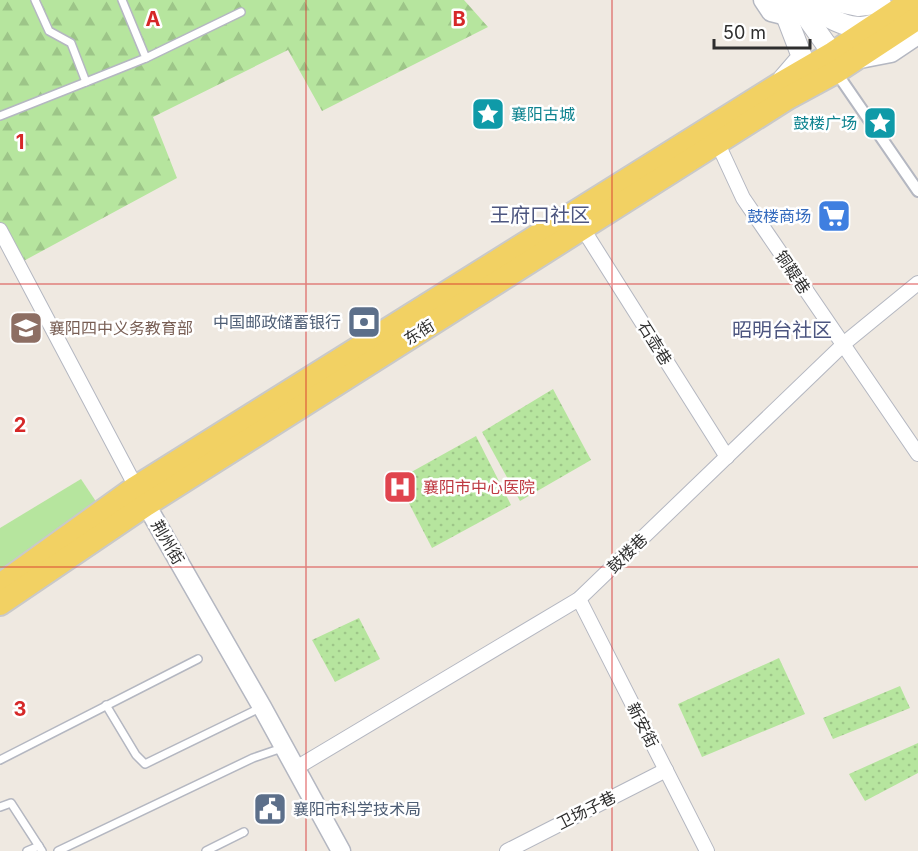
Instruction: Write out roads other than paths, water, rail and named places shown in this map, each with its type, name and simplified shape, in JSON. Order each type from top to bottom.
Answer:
[{"type":"main road","points":[[788,4],[854,28],[866,28],[886,7],[913,0]]},
{"type":"main road","points":[[788,4],[835,65]]},
{"type":"main road","points":[[778,85],[802,57],[788,4]]},
{"type":"main road","points":[[835,65],[886,7]]},
{"type":"main road","points":[[835,65],[918,18]]},
{"type":"main road","name":"东街","points":[[0,585],[142,496],[778,85],[835,65]]},
{"type":"main road","name":"东街","points":[[0,604],[142,496],[583,229],[718,144],[835,65]]},
{"type":"street","points":[[763,0],[771,12],[788,4]]},
{"type":"street","points":[[824,0],[858,7],[886,7]]},
{"type":"street","points":[[918,35],[891,53],[835,65],[918,190]]},
{"type":"street","name":"铜鞮巷","points":[[718,144],[743,198],[918,454]]},
{"type":"street","name":"石壶巷","points":[[583,229],[727,457]]},
{"type":"street","name":"荆州街","points":[[0,230],[142,496],[262,707],[340,851]]},
{"type":"street","name":"鼓楼巷","points":[[296,768],[579,599],[843,345],[918,284]]},
{"type":"street","name":"新安街","points":[[579,599],[707,851]]},
{"type":"street","name":"卫场子巷","points":[[507,851],[666,770]]},
{"type":"lane","points":[[35,0],[49,31],[72,43],[86,82]]},
{"type":"lane","points":[[122,0],[146,58]]},
{"type":"lane","points":[[0,116],[146,58],[241,12]]},
{"type":"lane","points":[[0,760],[198,658]]},
{"type":"lane","points":[[106,705],[136,755],[145,764],[262,707]]},
{"type":"lane","points":[[58,851],[252,758],[284,747]]},
{"type":"lane","points":[[0,807],[10,803],[41,848],[27,851]]},
{"type":"lane","points":[[206,851],[244,832]]},
{"type":"place","name":"襄阳古城","points":[[488,114]]},
{"type":"place","name":"鼓楼广场","points":[[880,123]]},
{"type":"place","name":"鼓楼商场","points":[[834,216]]},
{"type":"place","name":"中国邮政储蓄银行","points":[[364,322]]},
{"type":"place","name":"襄阳四中义务教育部","points":[[26,328]]},
{"type":"place","name":"襄阳市中心医院","points":[[400,487]]},
{"type":"place","name":"襄阳市科学技术局","points":[[270,809]]},
{"type":"district","name":"王府口社区","points":[[540,215]]},
{"type":"district","name":"昭明台社区","points":[[782,330]]}]
